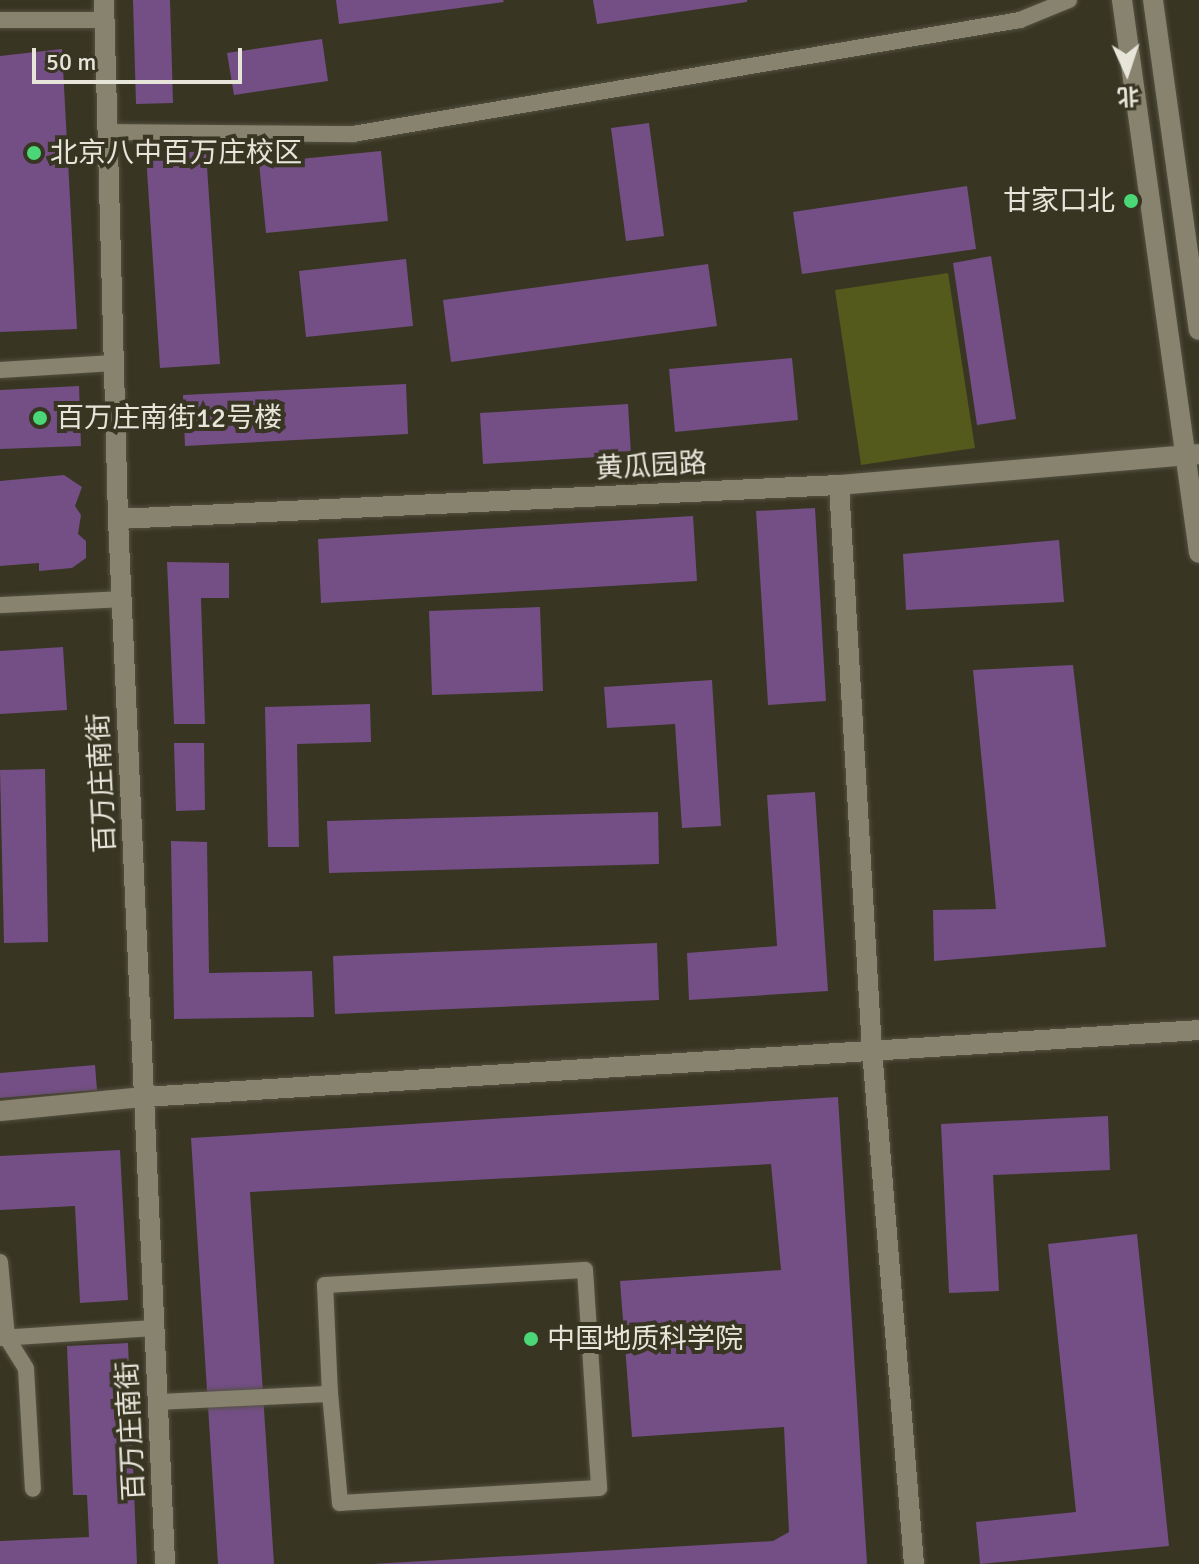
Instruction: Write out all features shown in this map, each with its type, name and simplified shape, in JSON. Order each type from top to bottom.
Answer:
[{"type":"street","points":[[1122,0],[1192,455],[1199,553]]},
{"type":"street","points":[[1157,6],[1199,330]]},
{"type":"street","name":"百万庄南街","points":[[104,10],[121,599],[165,1564]]},
{"type":"street","name":"黄瓜园路","points":[[118,519],[839,485],[1192,455]]},
{"type":"street","points":[[839,485],[872,1050],[914,1564]]},
{"type":"street","points":[[0,1111],[144,1097],[1199,1030]]},
{"type":"lane","points":[[109,132],[353,134],[1020,20],[1069,0]]},
{"type":"lane","points":[[0,20],[104,10]]},
{"type":"lane","points":[[0,370],[114,363]]},
{"type":"lane","points":[[0,605],[121,599]]},
{"type":"lane","points":[[0,1262],[4,1338],[26,1369],[33,1489]]},
{"type":"lane","points":[[585,1270],[599,1488],[340,1503],[330,1394],[325,1285],[585,1270]]},
{"type":"lane","points":[[4,1338],[154,1328]]},
{"type":"lane","points":[[158,1402],[330,1394]]},
{"type":"green space","points":[[948,273],[975,448],[861,465],[835,290]]},
{"type":"building","points":[[133,0],[170,0],[173,103],[136,104]]},
{"type":"building","points":[[336,0],[503,0],[504,2],[339,24]]},
{"type":"building","points":[[593,0],[747,0],[747,2],[597,24]]},
{"type":"building","points":[[322,39],[328,81],[234,95],[227,53]]},
{"type":"building","name":"北京八中百万庄校区","points":[[62,49],[77,329],[0,332],[0,56]]},
{"type":"building","points":[[649,123],[664,236],[626,241],[611,128]]},
{"type":"building","points":[[206,151],[220,364],[160,368],[146,155]]},
{"type":"building","points":[[381,151],[388,221],[266,233],[259,163]]},
{"type":"building","points":[[967,186],[976,249],[802,274],[793,212]]},
{"type":"building","points":[[991,256],[1016,419],[977,425],[953,263]]},
{"type":"building","points":[[406,259],[413,326],[306,337],[299,271]]},
{"type":"building","points":[[708,264],[717,326],[451,362],[443,300]]},
{"type":"building","points":[[792,358],[798,420],[675,432],[669,369]]},
{"type":"building","points":[[406,384],[408,434],[185,446],[183,395]]},
{"type":"building","name":"百万庄南街12号楼","points":[[79,386],[81,446],[0,449],[0,390]]},
{"type":"building","points":[[628,404],[631,455],[483,464],[480,413]]},
{"type":"building","points":[[64,475],[82,487],[75,506],[81,515],[78,534],[86,541],[86,558],[72,568],[39,571],[39,563],[0,566],[0,481]]},
{"type":"building","points":[[815,508],[826,701],[768,705],[756,511]]},
{"type":"building","points":[[693,516],[697,581],[321,603],[318,539]]},
{"type":"building","points":[[1059,540],[1064,602],[906,610],[903,554]]},
{"type":"building","points":[[167,562],[229,563],[229,598],[201,598],[205,724],[174,724]]},
{"type":"building","points":[[540,607],[543,691],[432,695],[429,611]]},
{"type":"building","points":[[63,647],[67,710],[0,714],[0,651]]},
{"type":"building","points":[[1073,665],[1106,947],[934,961],[933,910],[996,909],[973,670]]},
{"type":"building","points":[[712,680],[721,826],[682,828],[675,724],[607,728],[604,687]]},
{"type":"building","points":[[370,704],[371,742],[297,744],[299,847],[268,847],[265,707]]},
{"type":"building","points":[[174,743],[204,743],[205,810],[176,811]]},
{"type":"building","points":[[45,769],[48,942],[4,943],[0,770]]},
{"type":"building","points":[[815,792],[828,991],[689,1000],[687,953],[777,946],[767,795]]},
{"type":"building","points":[[658,812],[659,864],[329,873],[327,821]]},
{"type":"building","points":[[171,841],[207,842],[209,973],[312,971],[314,1017],[174,1019]]},
{"type":"building","points":[[657,943],[659,1000],[335,1014],[333,956]]},
{"type":"building","points":[[95,1065],[97,1090],[0,1098],[0,1073]]},
{"type":"building","points":[[838,1097],[867,1564],[372,1564],[773,1541],[789,1532],[784,1427],[632,1437],[620,1281],[781,1270],[771,1164],[250,1192],[274,1564],[218,1564],[191,1138]]},
{"type":"building","points":[[1108,1116],[1110,1170],[993,1175],[999,1291],[949,1293],[941,1124]]},
{"type":"building","points":[[120,1150],[128,1300],[80,1303],[75,1206],[0,1210],[0,1156]]},
{"type":"building","points":[[1137,1234],[1169,1546],[980,1564],[976,1522],[1076,1512],[1048,1244]]},
{"type":"building","points":[[128,1343],[137,1564],[0,1564],[0,1541],[89,1537],[87,1495],[73,1495],[67,1346]]},
{"type":"place","name":"北京八中百万庄校区","points":[[34,153]]},
{"type":"place","name":"甘家口北","points":[[1131,201]]},
{"type":"place","name":"百万庄南街12号楼","points":[[40,418]]},
{"type":"place","name":"中国地质科学院","points":[[531,1339]]}]
